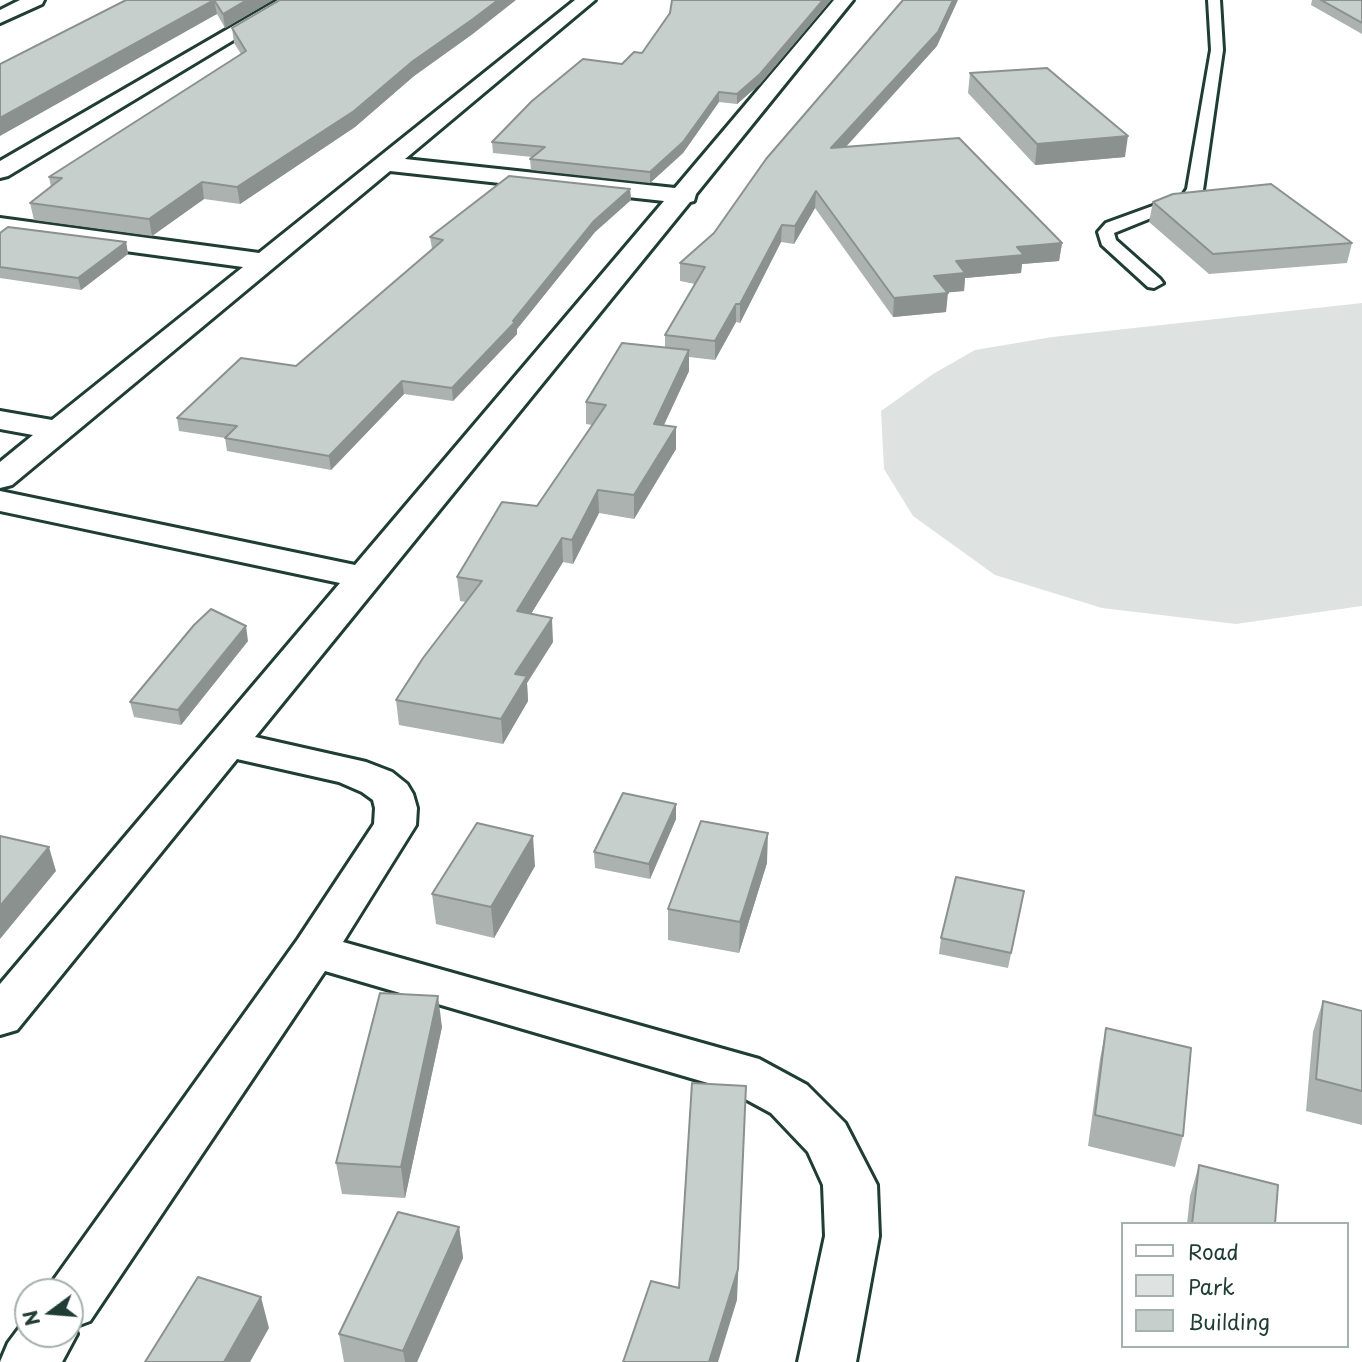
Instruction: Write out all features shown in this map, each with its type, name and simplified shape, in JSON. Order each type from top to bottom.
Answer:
[{"type":"street","points":[[0,17],[35,0]]},
{"type":"street","points":[[0,171],[291,0]]},
{"type":"street","points":[[0,478],[586,0]]},
{"type":"street","points":[[0,1017],[685,196],[845,0]]},
{"type":"street","points":[[387,164],[685,196]]},
{"type":"street","points":[[0,226],[266,262]]},
{"type":"street","points":[[0,420],[57,430]]},
{"type":"street","points":[[0,501],[367,578]]},
{"type":"street","points":[[84,1283],[314,951],[395,825],[396,808],[392,794],[377,782],[351,771],[229,744]]},
{"type":"street","points":[[314,951],[741,1073],[789,1099],[827,1138],[850,1185],[852,1236],[827,1362]]},
{"type":"lane","points":[[1154,283],[1108,242],[1106,232],[1112,226],[1188,198],[1195,190],[1217,50],[1214,0]]},
{"type":"green space","points":[[1362,303],[1362,606],[1236,624],[1102,608],[995,575],[913,516],[884,469],[881,411],[933,374],[975,350],[1052,337]]},
{"type":"building","points":[[126,0],[214,0],[0,118],[0,64]]},
{"type":"building","points":[[214,0],[247,0],[223,14]]},
{"type":"building","points":[[280,0],[498,0],[413,61],[354,111],[237,187],[202,182],[149,219],[30,203],[62,178],[49,177],[246,51],[232,28]]},
{"type":"building","points":[[672,0],[823,0],[760,74],[737,94],[719,92],[683,142],[650,172],[530,159],[545,147],[492,142],[532,101],[583,59],[622,64],[634,52],[642,53],[670,13]]},
{"type":"building","points":[[903,0],[953,0],[938,32],[831,148],[959,138],[1062,243],[1017,247],[1024,255],[956,261],[965,273],[934,276],[948,293],[894,298],[816,191],[795,226],[782,225],[740,304],[736,304],[715,341],[665,335],[705,267],[680,263],[714,233],[766,159]]},
{"type":"building","points":[[1321,0],[1362,0],[1362,23]]},
{"type":"building","points":[[1047,68],[1128,136],[1037,144],[970,73]]},
{"type":"building","points":[[509,176],[630,189],[594,221],[513,321],[516,321],[452,388],[402,381],[329,456],[225,438],[237,426],[177,418],[241,358],[296,366],[443,240],[430,237]]},
{"type":"building","points":[[1271,184],[1352,243],[1213,254],[1153,202],[1173,194]]},
{"type":"building","points":[[8,227],[126,242],[78,278],[0,267],[0,233]]},
{"type":"building","points":[[622,343],[689,350],[654,424],[676,427],[634,495],[598,490],[572,540],[562,538],[517,611],[552,618],[515,674],[527,676],[501,719],[396,700],[423,658],[482,581],[457,577],[502,502],[537,506],[606,405],[586,402]]},
{"type":"building","points":[[211,609],[246,626],[178,710],[130,702],[194,625]]},
{"type":"building","points":[[623,793],[676,804],[649,864],[594,852]]},
{"type":"building","points":[[701,821],[768,833],[740,922],[668,909]]},
{"type":"building","points":[[477,823],[533,836],[491,907],[432,894]]},
{"type":"building","points":[[0,836],[49,847],[0,906]]},
{"type":"building","points":[[956,877],[1024,891],[1011,953],[941,938]]},
{"type":"building","points":[[380,993],[438,996],[401,1167],[336,1163]]},
{"type":"building","points":[[1323,1001],[1362,1011],[1362,1091],[1316,1079]]},
{"type":"building","points":[[1106,1028],[1191,1048],[1183,1136],[1095,1115]]},
{"type":"building","points":[[692,1083],[746,1086],[738,1269],[709,1362],[623,1362],[651,1281],[679,1288]]},
{"type":"building","points":[[1199,1165],[1278,1185],[1275,1222],[1192,1222]]},
{"type":"building","points":[[398,1212],[459,1227],[403,1351],[339,1334]]},
{"type":"building","points":[[198,1277],[261,1297],[224,1362],[145,1362]]}]
